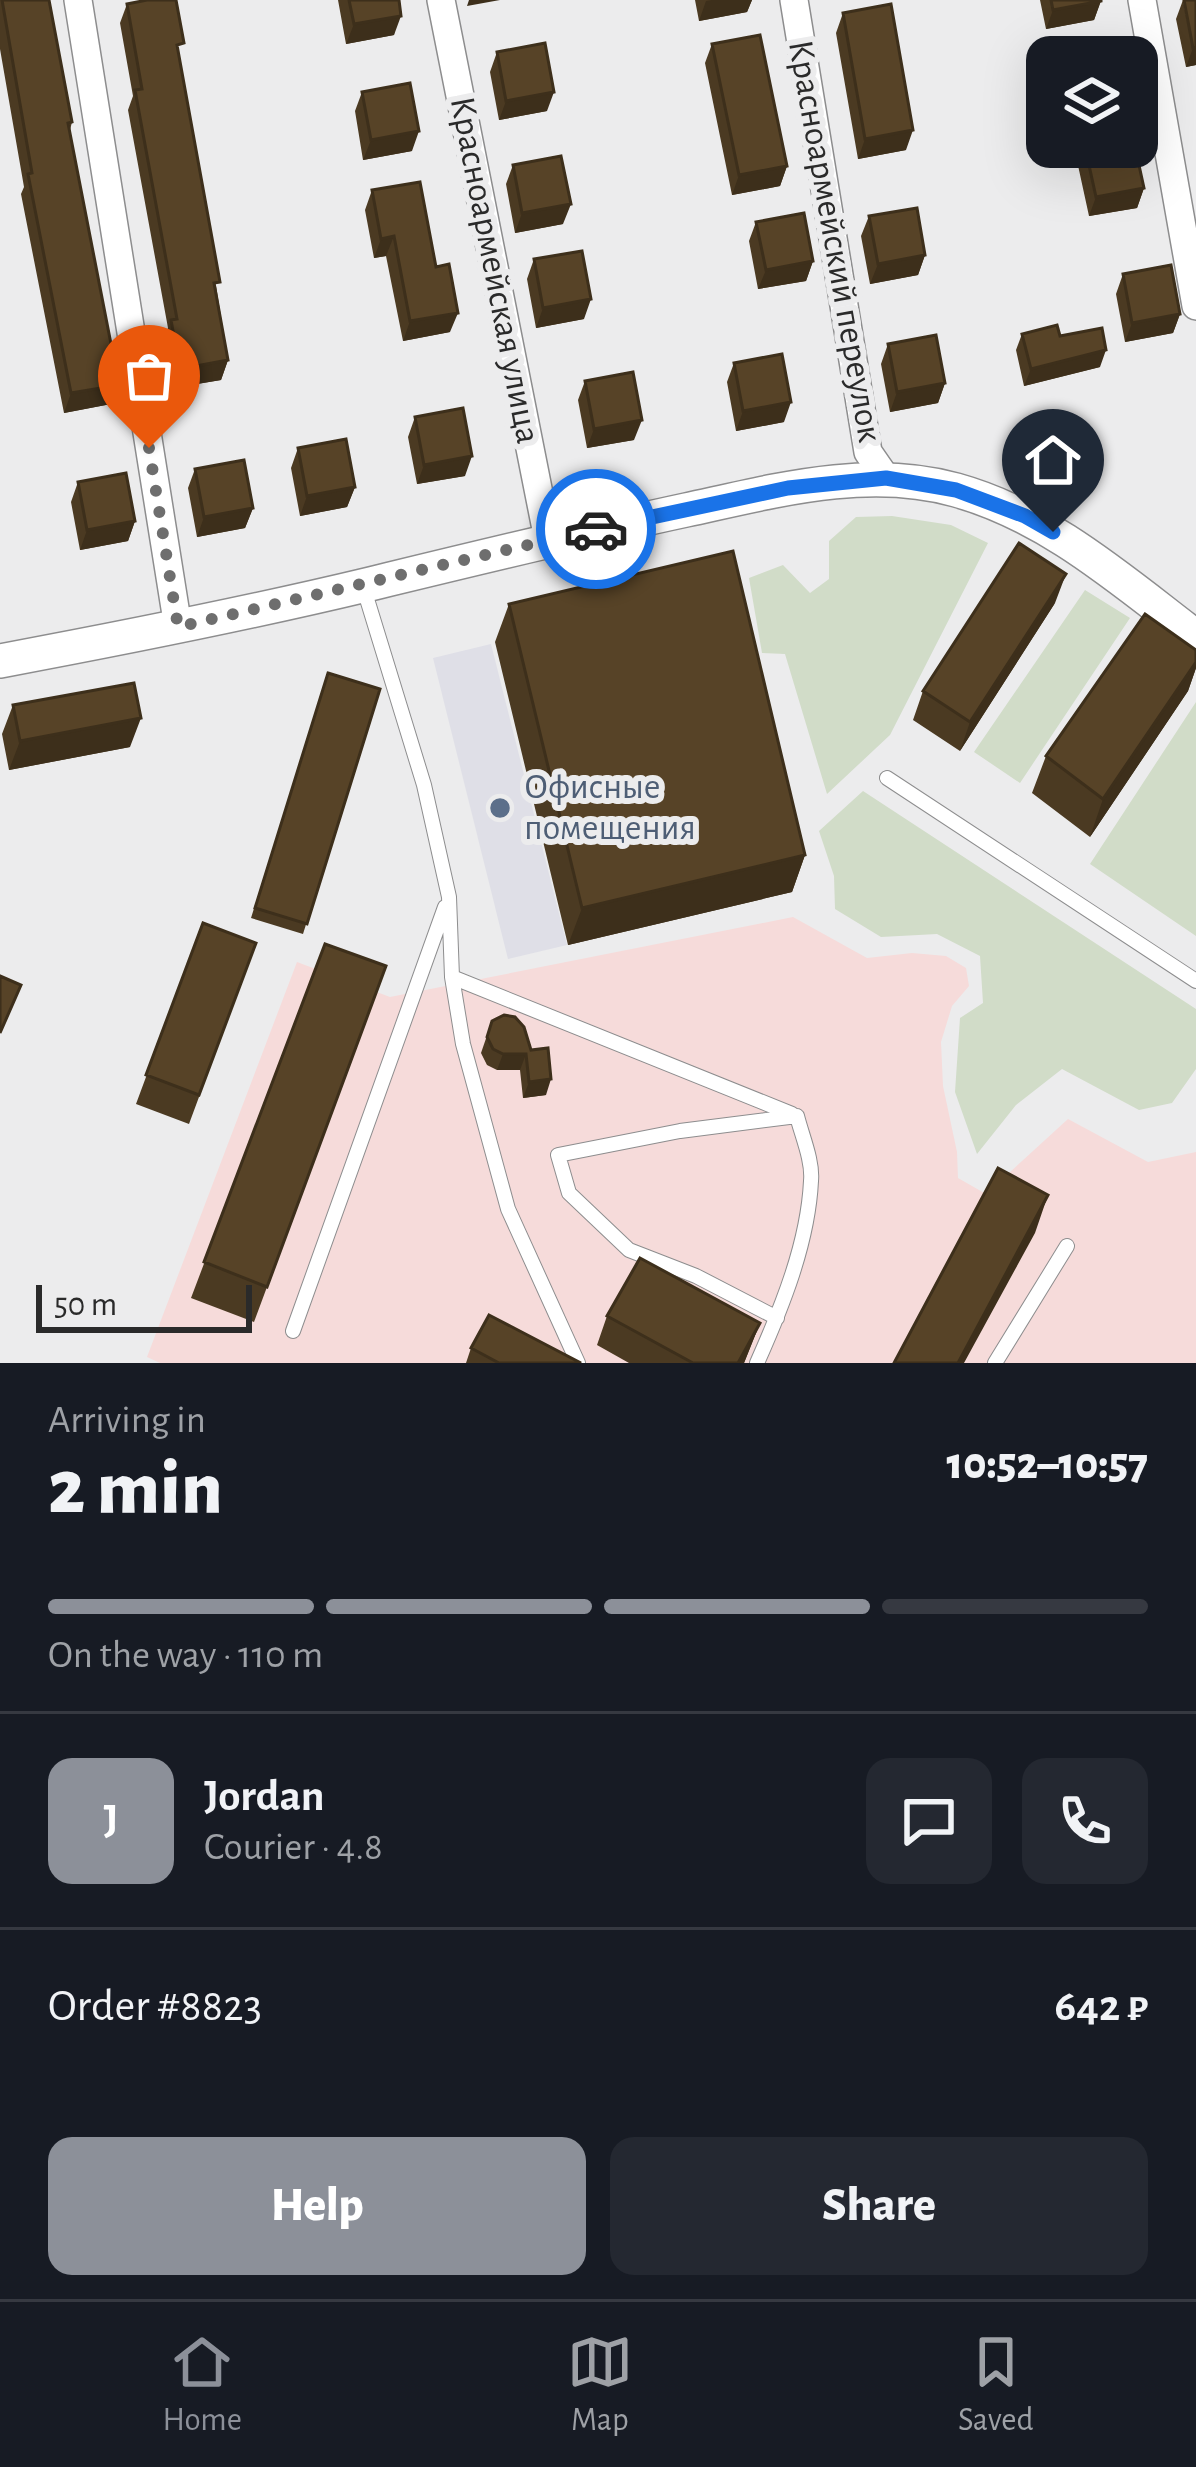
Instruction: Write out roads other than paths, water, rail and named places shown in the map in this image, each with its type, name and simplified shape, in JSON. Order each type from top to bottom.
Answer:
[{"type":"street","points":[[78,0],[178,627]]},
{"type":"street","name":"Красноармейская улица","points":[[441,0],[548,539]]},
{"type":"street","name":"Красноармейский переулок","points":[[794,0],[868,452],[886,478]]},
{"type":"street","points":[[1142,0],[1196,306]]},
{"type":"street","points":[[0,661],[178,627],[788,488],[886,478],[956,490],[1025,516],[1081,549],[1196,637]]},
{"type":"lane","points":[[363,586],[424,785],[448,897],[452,977],[463,1044],[508,1209],[578,1363]]},
{"type":"lane","points":[[887,778],[1196,981]]},
{"type":"lane","points":[[292,1331],[448,897]]},
{"type":"lane","points":[[452,977],[797,1117]]},
{"type":"lane","points":[[757,1363],[777,1318],[804,1230],[812,1177],[797,1117]]},
{"type":"lane","points":[[777,1318],[696,1276],[628,1250],[568,1193],[558,1155],[680,1131],[797,1117]]},
{"type":"lane","points":[[994,1363],[1067,1246]]},
{"type":"place","name":"Офисные помещения","points":[[500,808]]}]
